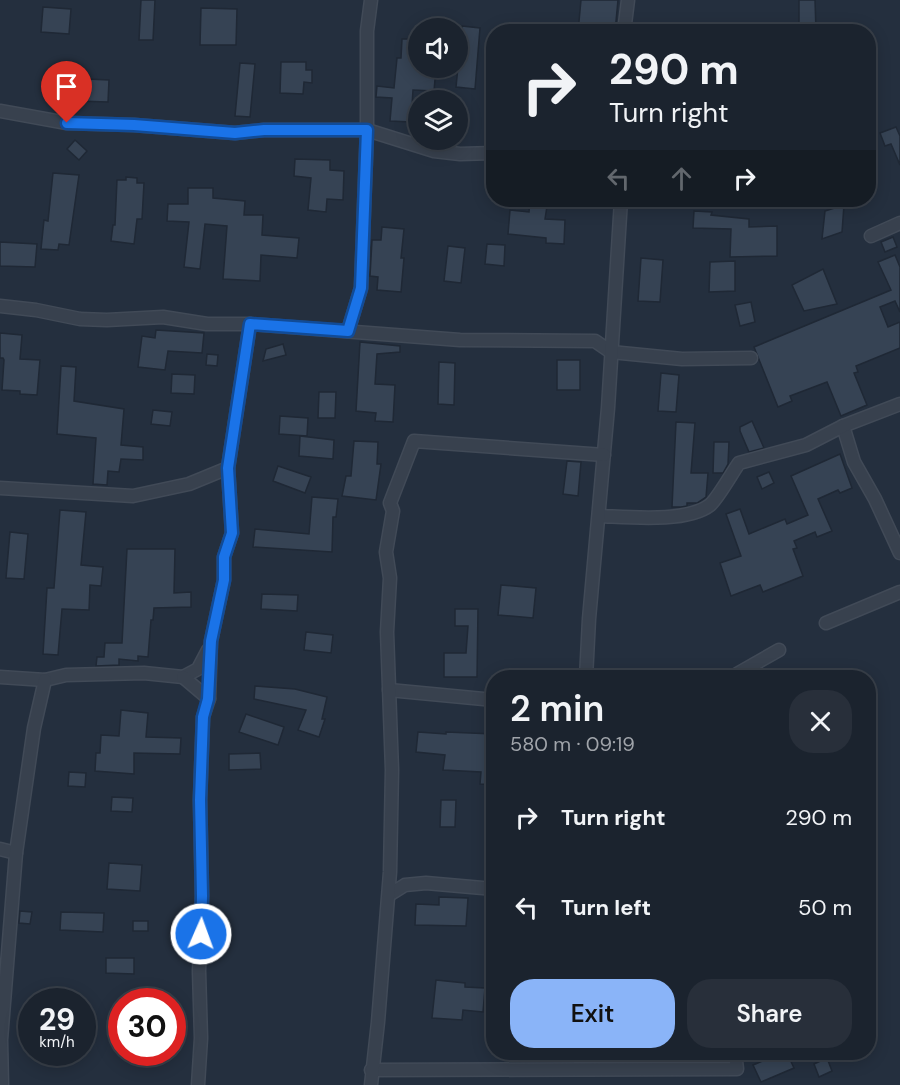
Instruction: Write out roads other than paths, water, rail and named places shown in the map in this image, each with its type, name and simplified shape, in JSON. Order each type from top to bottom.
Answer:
[{"type":"street","points":[[348,331],[361,288],[367,130],[367,31],[371,0]]},
{"type":"street","points":[[625,24],[628,0]]},
{"type":"street","points":[[0,111],[67,123],[134,125],[235,133],[264,130],[367,130],[434,152],[486,153]]},
{"type":"street","points":[[586,670],[621,207]]},
{"type":"street","points":[[871,236],[900,223]]},
{"type":"street","points":[[0,306],[36,310],[80,319],[163,317],[207,324],[250,324],[460,340],[595,341],[611,352],[682,359],[751,358]]},
{"type":"street","points":[[0,677],[45,680],[66,675],[144,673],[183,676],[198,669],[203,662],[211,641],[224,580],[224,557],[232,533],[228,468],[250,324]]},
{"type":"street","points":[[595,341],[613,326]]},
{"type":"street","points":[[599,516],[662,517],[692,513],[710,505],[739,463],[806,445],[843,426],[900,404]]},
{"type":"street","points":[[843,426],[854,462],[875,499],[900,553]]},
{"type":"street","points":[[370,1085],[378,1022],[390,872],[392,770],[387,632],[390,578],[386,552],[393,511],[390,503],[414,441],[604,455]]},
{"type":"street","points":[[0,488],[133,496],[189,484],[228,468]]},
{"type":"street","points":[[826,623],[900,592]]},
{"type":"street","points":[[198,1085],[201,1038],[199,971],[202,896],[200,800],[203,717],[208,699],[211,641]]},
{"type":"street","points":[[744,670],[779,650]]},
{"type":"street","points":[[183,676],[208,699]]},
{"type":"street","points":[[2,1085],[1,1040],[16,853],[34,728],[45,680]]},
{"type":"street","points":[[389,690],[486,699]]},
{"type":"street","points":[[0,849],[16,853]]},
{"type":"street","points":[[390,872],[405,885]]},
{"type":"street","points":[[389,895],[405,885],[426,883],[486,888]]},
{"type":"street","points":[[371,1070],[737,1069],[736,1060]]}]
